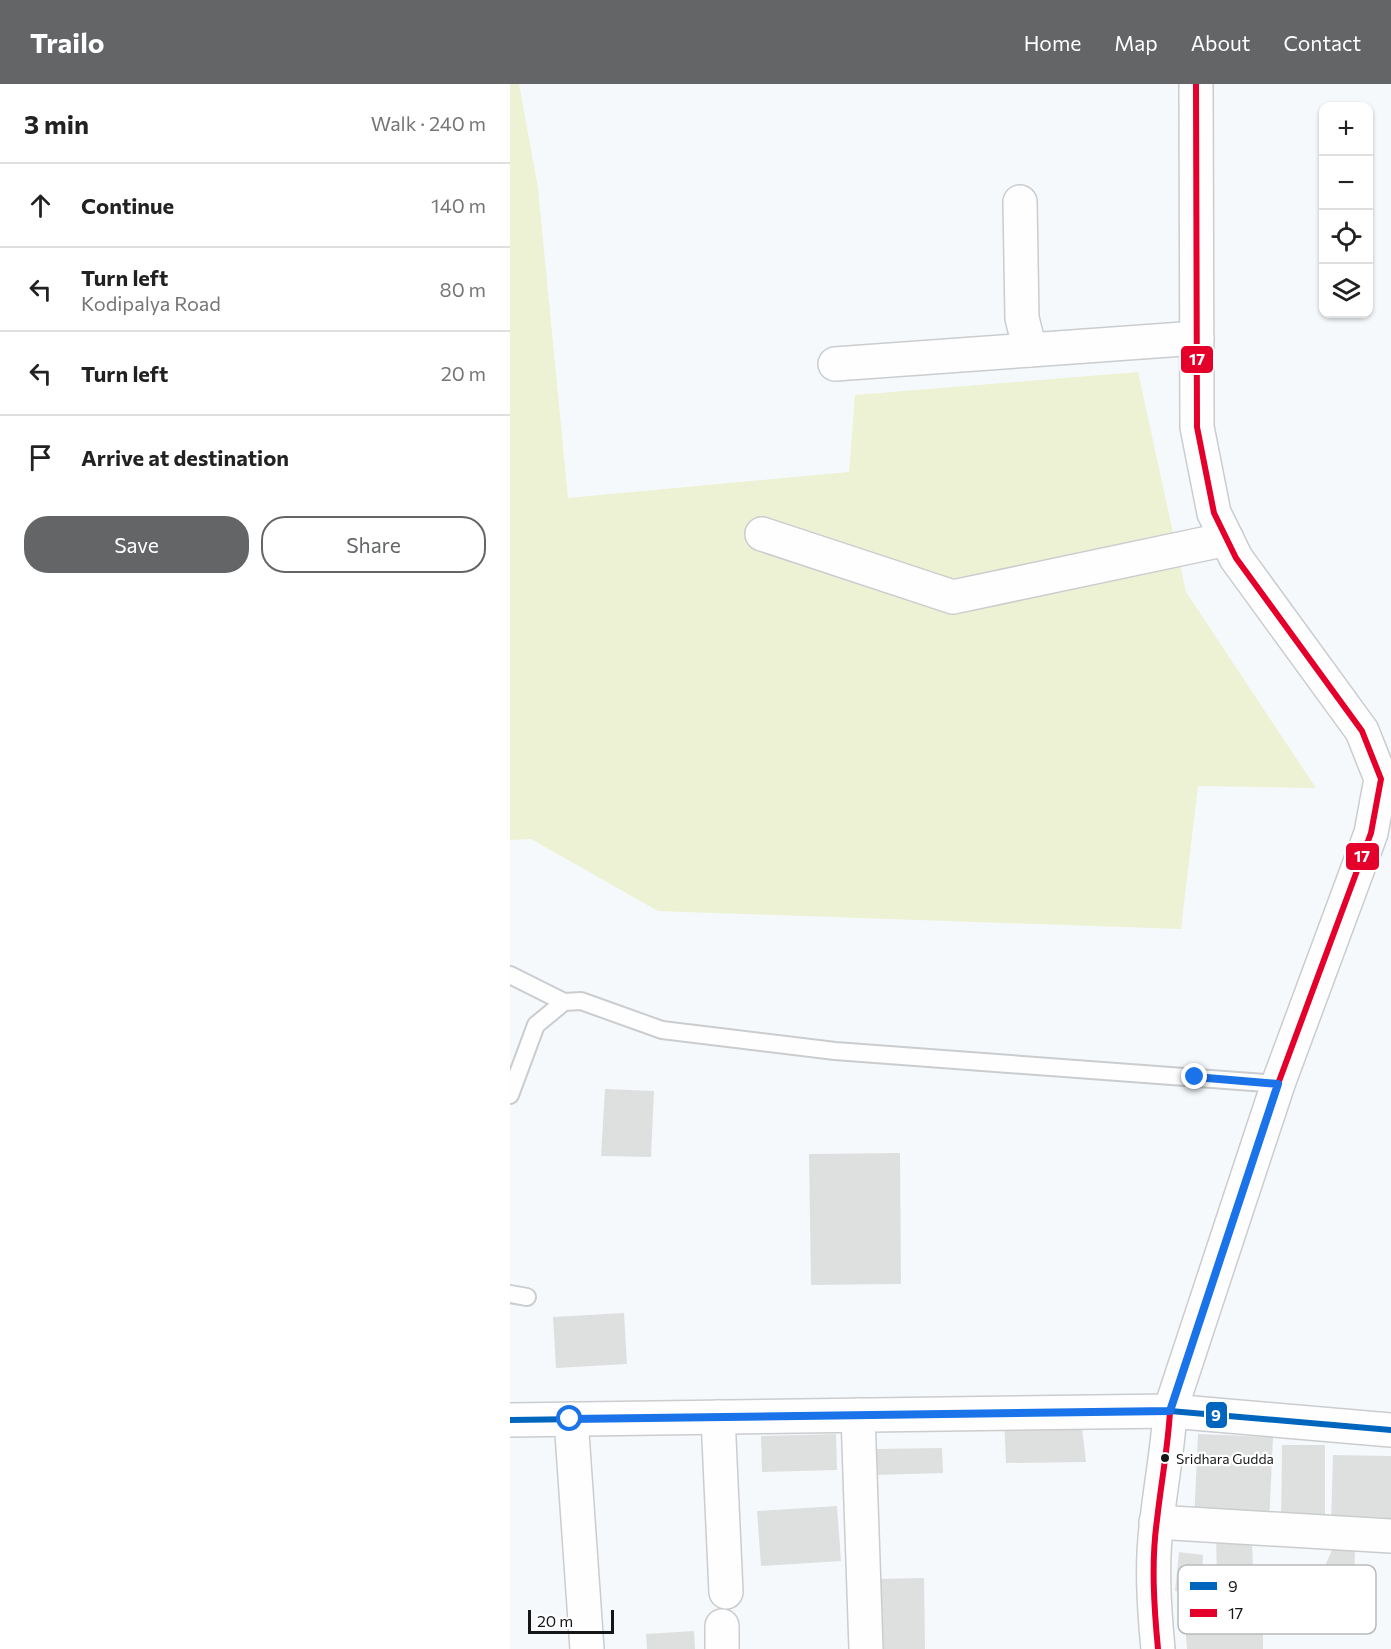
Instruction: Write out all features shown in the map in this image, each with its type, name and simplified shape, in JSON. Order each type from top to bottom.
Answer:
[{"type":"street","points":[[1158,1649],[1154,1614],[1156,1522],[1167,1459],[1170,1411],[1278,1084],[1371,833],[1386,778],[1362,731],[1242,567],[1214,513],[1197,427],[1196,84]]},
{"type":"street","points":[[1020,202],[1022,318],[1030,350]]},
{"type":"street","points":[[835,364],[1197,338]]},
{"type":"street","points":[[762,534],[953,597],[1227,539]]},
{"type":"street","points":[[510,1420],[1170,1411],[1391,1430]]},
{"type":"street","points":[[858,1415],[866,1649]]},
{"type":"street","points":[[718,1417],[726,1592]]},
{"type":"street","points":[[570,1419],[587,1649]]},
{"type":"street","points":[[1156,1522],[1391,1536]]},
{"type":"lane","points":[[510,975],[564,1002],[581,1002],[662,1030],[835,1051],[1278,1084]]},
{"type":"lane","points":[[510,1095],[536,1025],[564,1002]]},
{"type":"green space","points":[[510,84],[519,84],[538,188],[568,498],[849,472],[855,395],[1138,372],[1186,592],[1316,788],[1198,786],[1181,929],[658,911],[531,839],[510,840]]},
{"type":"building","points":[[605,1089],[654,1091],[651,1157],[601,1156]]},
{"type":"building","points":[[900,1153],[901,1284],[811,1285],[809,1154]]},
{"type":"building","points":[[624,1313],[627,1364],[556,1368],[553,1317]]},
{"type":"building","points":[[1004,1419],[1081,1419],[1086,1462],[1006,1463]]},
{"type":"building","points":[[836,1434],[837,1470],[762,1472],[761,1436]]},
{"type":"building","points":[[1198,1434],[1273,1437],[1269,1524],[1194,1521]]},
{"type":"building","points":[[1282,1445],[1325,1445],[1325,1526],[1281,1526]]},
{"type":"building","points":[[942,1448],[943,1473],[875,1475],[874,1449]]},
{"type":"building","points":[[1333,1455],[1391,1456],[1391,1526],[1331,1525]]},
{"type":"building","points":[[837,1506],[841,1561],[761,1566],[757,1511]]},
{"type":"building","points":[[1252,1539],[1253,1565],[1217,1565],[1216,1540]]},
{"type":"building","points":[[1333,1548],[1355,1550],[1355,1565],[1325,1565]]},
{"type":"building","points":[[1179,1552],[1203,1555],[1202,1565],[1178,1565],[1178,1591],[1175,1591]]},
{"type":"building","points":[[924,1578],[925,1649],[879,1649],[877,1579]]},
{"type":"building","points":[[694,1631],[695,1649],[647,1649],[646,1634]]},
{"type":"building","points":[[1186,1634],[1263,1634],[1263,1649],[1187,1649]]},
{"type":"transit line","name":"17","points":[[1158,1649],[1154,1601],[1154,1552],[1170,1411],[1278,1084],[1371,833],[1381,779],[1362,731],[1236,558],[1214,513],[1197,427],[1196,84]]},
{"type":"transit line","name":"9","points":[[510,1420],[1170,1411],[1391,1430]]},
{"type":"place","name":"Sridhara Gudda","points":[[1165,1458]]},
{"type":"route","points":[[570,1419],[1170,1411],[1278,1084],[1195,1077]]}]
